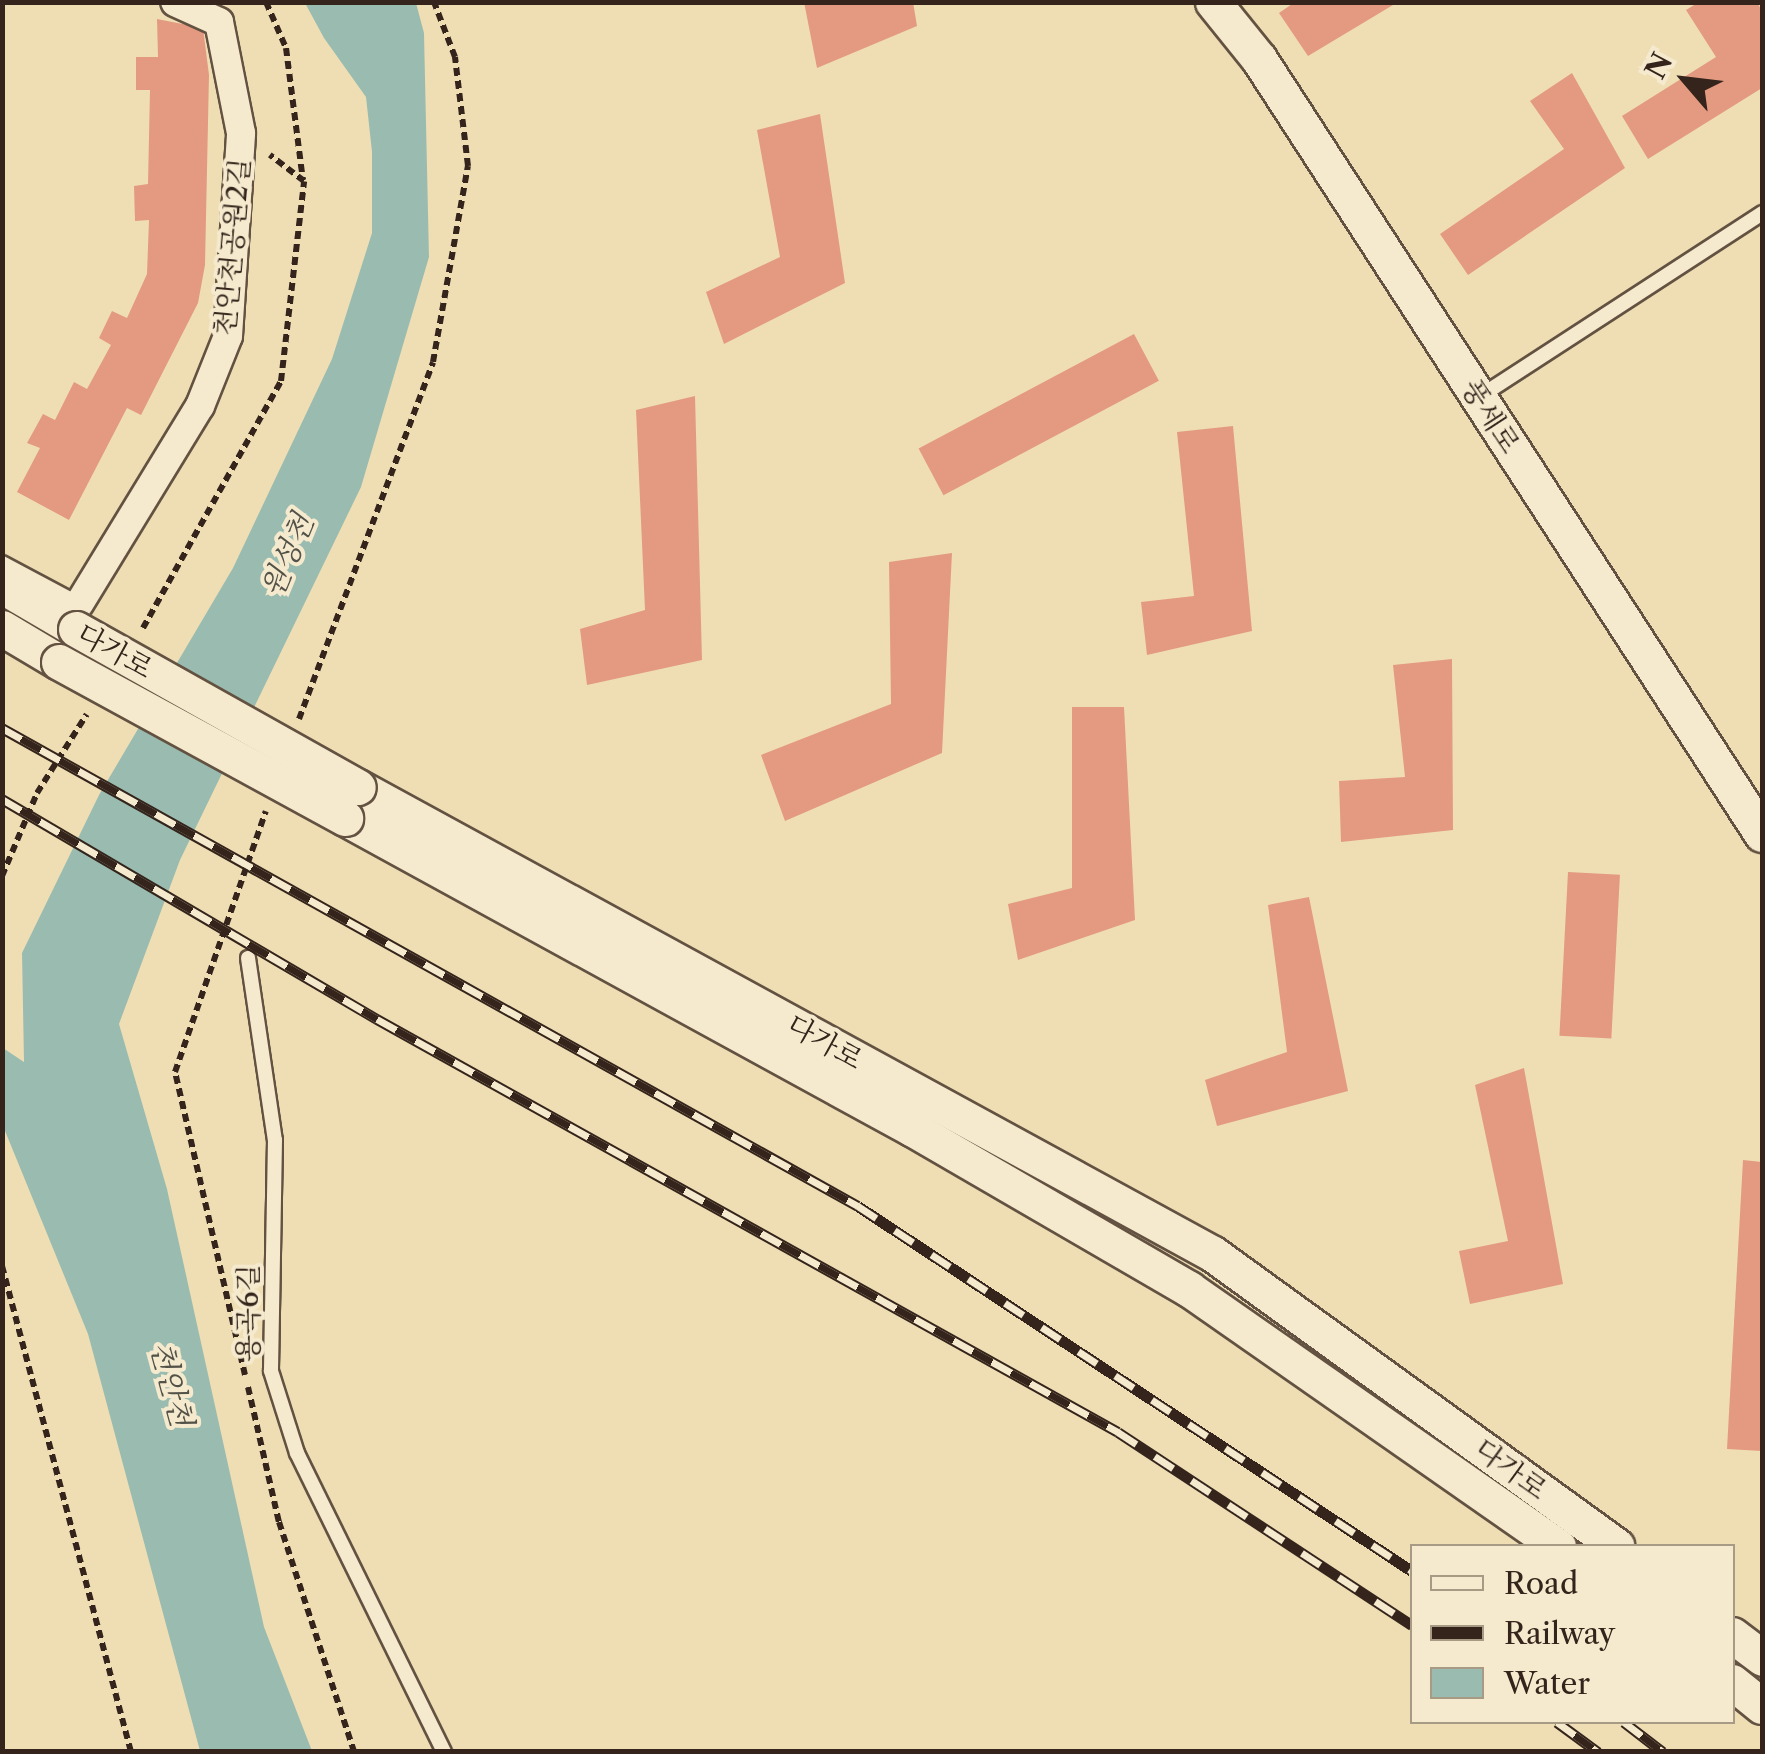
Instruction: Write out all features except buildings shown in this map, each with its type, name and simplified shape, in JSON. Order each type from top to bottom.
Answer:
[{"type":"street","name":"천안천공원2길","points":[[78,616],[200,406],[228,336],[241,133],[219,22],[175,2]]},
{"type":"street","name":"풍세로","points":[[1213,2],[1259,59],[1762,834]]},
{"type":"street","name":"다가로","points":[[2,586],[78,616],[352,802],[1190,1289],[1555,1544]]},
{"type":"street","name":"다가로","points":[[2,628],[58,662],[352,802],[1213,1254],[1365,1360],[1613,1544]]},
{"type":"street","points":[[1735,1637],[1762,1658]]},
{"type":"street","points":[[1735,1684],[1762,1706]]},
{"type":"lane","points":[[1478,397],[1762,213]]},
{"type":"lane","points":[[2,563],[78,616]]},
{"type":"lane","name":"용곡6길","points":[[248,958],[275,1140],[272,1371],[297,1453],[444,1752]]},
{"type":"path","points":[[137,637],[281,381],[304,181],[286,48],[266,2]]},
{"type":"path","points":[[296,725],[436,342],[468,166],[455,58],[434,2]]},
{"type":"path","points":[[241,133],[304,181]]},
{"type":"path","points":[[2,876],[37,793],[98,697]]},
{"type":"path","points":[[270,800],[175,1072],[279,1522],[354,1752]]},
{"type":"path","points":[[2,1266],[131,1752]]},
{"type":"water","points":[[305,3],[416,3],[424,33],[429,257],[361,487],[180,860],[119,1024],[167,1189],[264,1627],[312,1751],[200,1751],[88,1334],[3,1126],[3,1048],[24,1062],[22,953],[99,795],[233,568],[332,359],[372,233],[372,152],[366,97],[324,38]]},
{"type":"railway","points":[[2,728],[858,1206],[1410,1570]]},
{"type":"railway","points":[[2,799],[377,1019],[1118,1432],[1410,1624]]},
{"type":"railway","points":[[1560,1724],[1598,1752]]},
{"type":"railway","points":[[1627,1724],[1663,1752]]},
{"type":"water label","name":"원성천","points":[[288,556]]},
{"type":"water label","name":"천안천","points":[[171,1384]]}]
